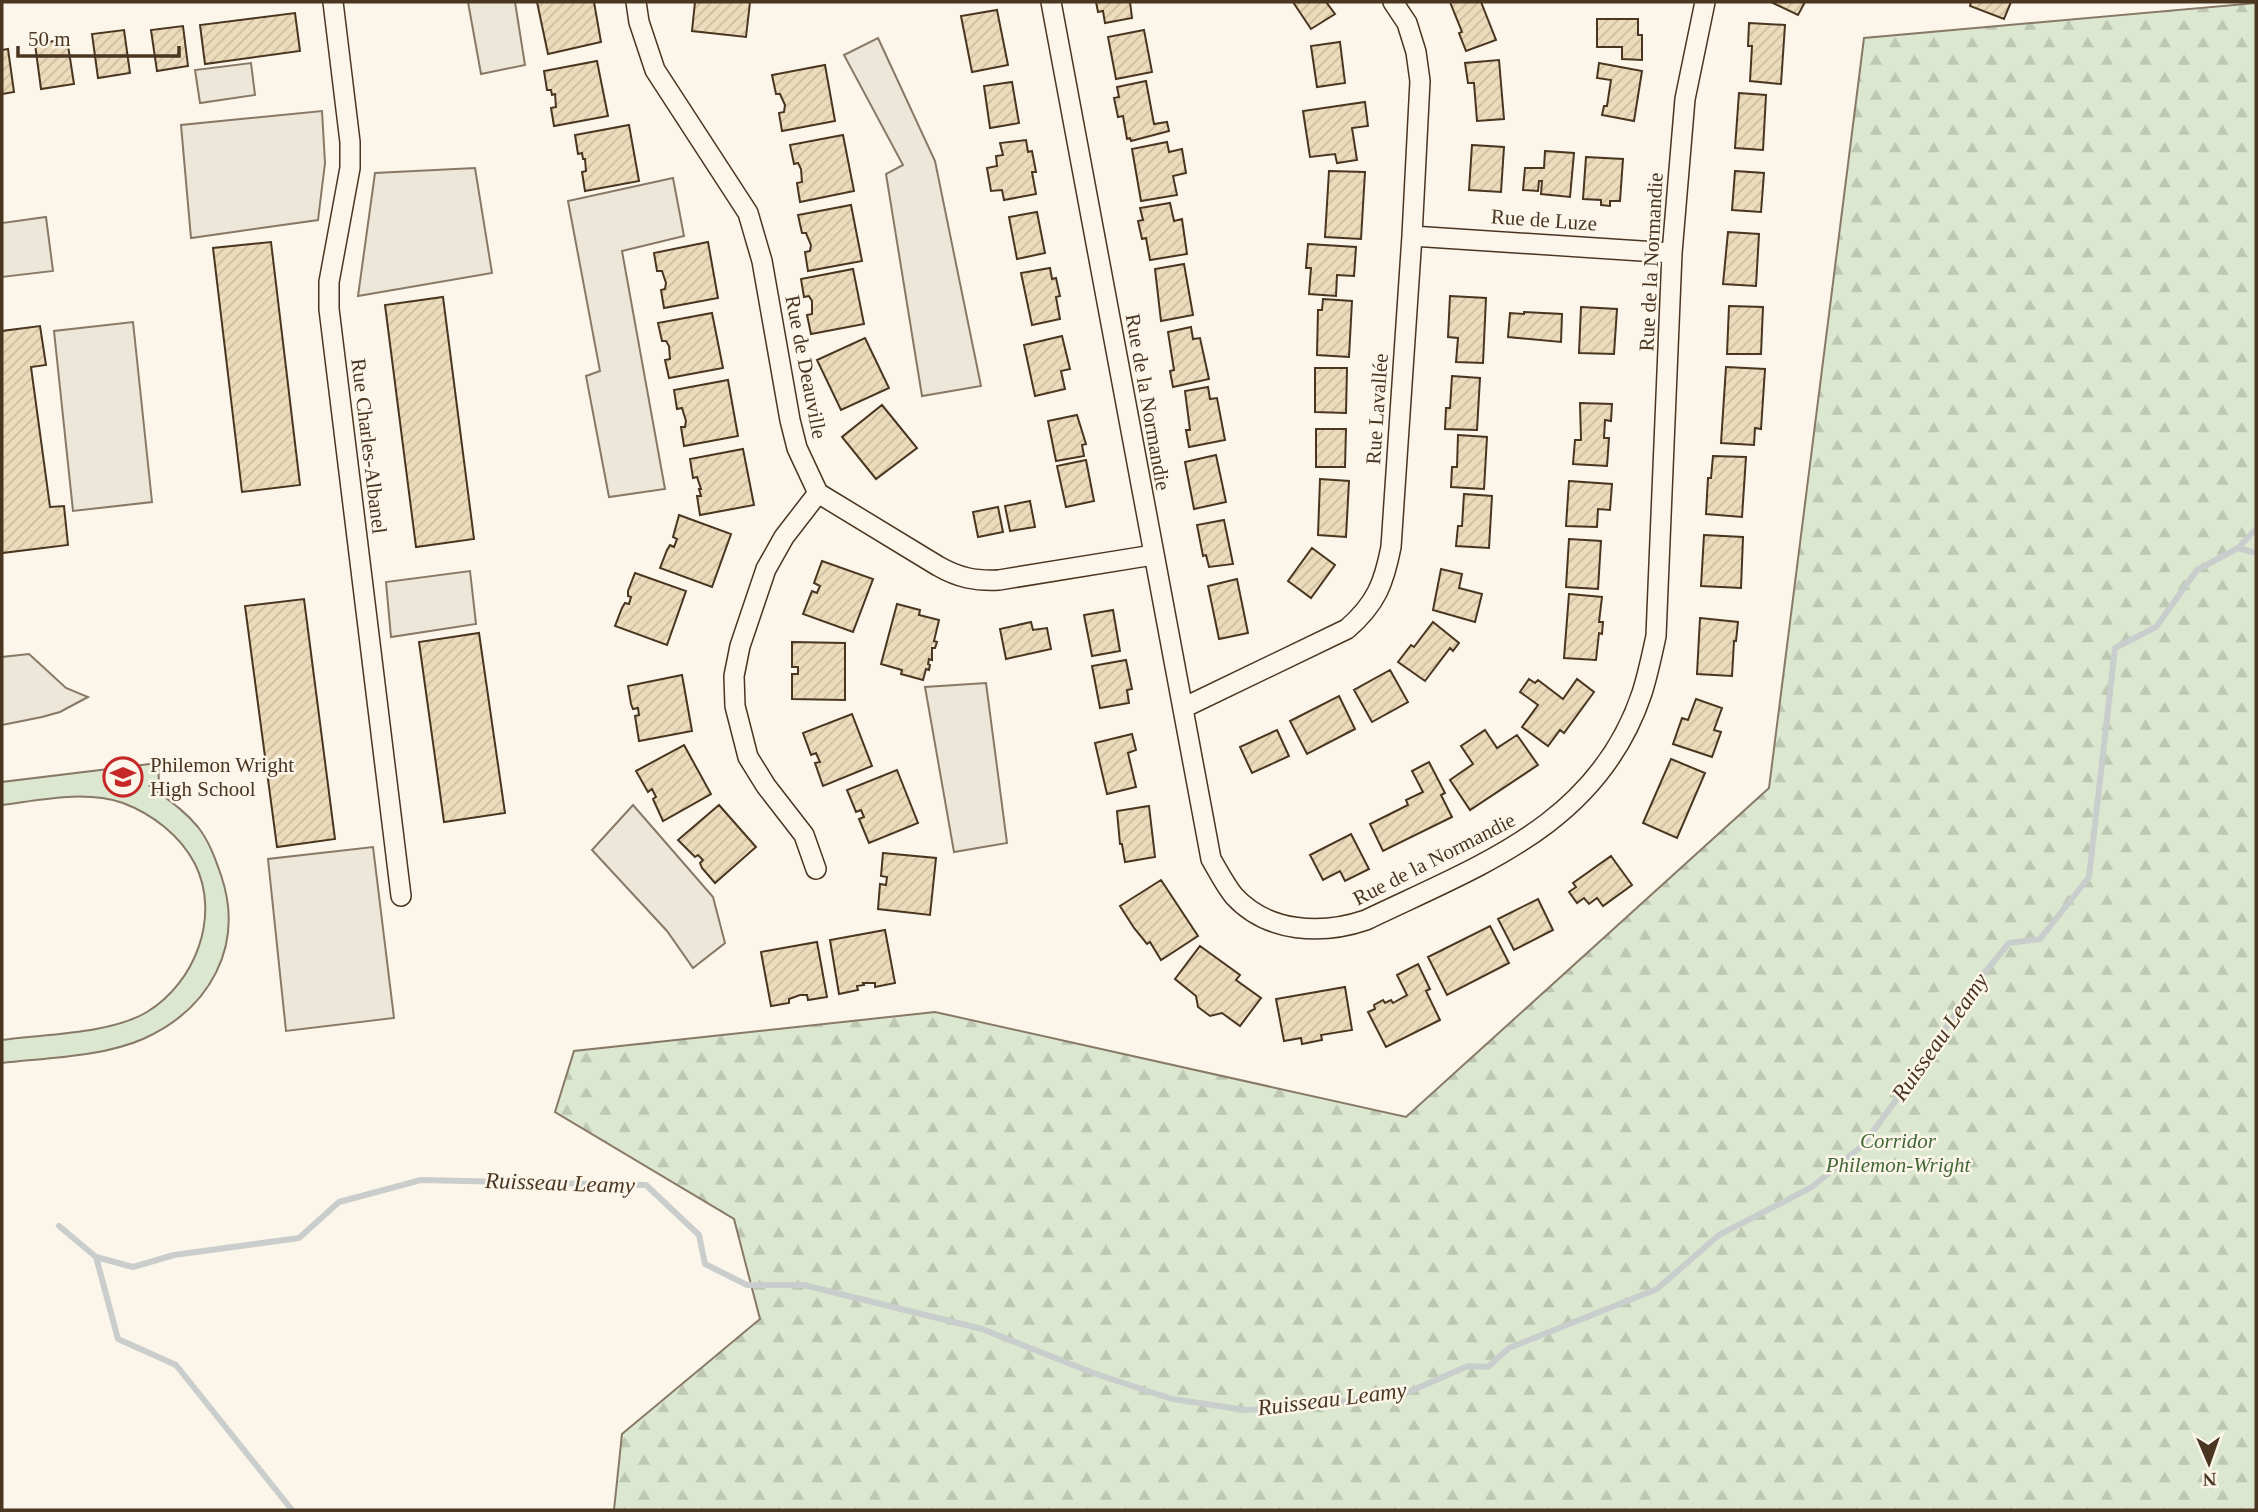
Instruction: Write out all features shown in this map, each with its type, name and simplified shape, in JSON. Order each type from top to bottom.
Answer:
[{"type":"street","name":"Rue Charles-Albanel","points":[[333,2],[350,142],[350,168],[330,282],[329,309],[401,896]]},
{"type":"street","name":"Rue de Deauville","points":[[636,2],[642,34],[655,71],[748,213],[762,261],[797,448],[818,492]]},
{"type":"street","name":"Rue de la Normandie","points":[[1051,2],[1211,859],[1234,895],[1252,911],[1272,922],[1318,930],[1343,928],[1366,920],[1512,849],[1580,796],[1600,773],[1630,722],[1642,693],[1656,636],[1672,253],[1685,99],[1705,2]]},
{"type":"street","name":"Rue Lavallée","points":[[1183,708],[1348,629],[1364,615],[1377,596],[1386,572],[1391,547],[1420,81],[1416,52],[1407,23],[1393,2]]},
{"type":"street","name":"Rue de Luze","points":[[1412,236],[1672,253]]},
{"type":"street","points":[[816,869],[804,835],[766,786],[748,757],[735,706],[734,676],[740,646],[766,569],[784,537],[818,492],[957,577],[977,581],[999,580],[1153,555]]},
{"type":"green space","name":"Corridor Philemon-Wright","points":[[2256,3],[2256,1510],[614,1510],[622,1434],[760,1319],[734,1219],[555,1112],[574,1051],[935,1012],[1406,1117],[1769,788],[1864,38]]},
{"type":"green space","points":[[158,763],[159,783],[150,786],[198,827],[209,844],[221,875],[227,901],[228,926],[225,950],[216,972],[187,1011],[143,1039],[110,1050],[2,1063],[2,1040],[115,1025],[147,1012],[164,999],[178,984],[199,947],[205,905],[202,884],[189,854],[173,835],[144,813],[123,803],[93,797],[62,797],[2,805],[2,782]]},
{"type":"shaded area","points":[[468,2],[515,2],[525,65],[481,74]]},
{"type":"shaded area","points":[[878,38],[935,161],[981,386],[922,396],[886,174],[903,165],[844,55]]},
{"type":"shaded area","points":[[251,63],[255,95],[200,103],[195,70]]},
{"type":"shaded area","points":[[322,111],[325,163],[318,220],[191,238],[181,125]]},
{"type":"shaded area","points":[[475,168],[492,273],[358,296],[375,173]]},
{"type":"shaded area","points":[[673,178],[684,236],[622,251],[665,489],[609,497],[586,376],[600,371],[568,201]]},
{"type":"shaded area","points":[[46,217],[53,271],[2,277],[2,223]]},
{"type":"shaded area","points":[[133,322],[152,502],[73,511],[54,331]]},
{"type":"shaded area","points":[[470,571],[476,624],[391,637],[386,582]]},
{"type":"shaded area","points":[[29,654],[66,688],[88,697],[60,712],[2,725],[2,657]]},
{"type":"shaded area","points":[[986,683],[1007,843],[954,852],[925,687]]},
{"type":"shaded area","points":[[633,805],[713,897],[725,943],[693,968],[667,931],[592,850]]},
{"type":"shaded area","points":[[373,847],[394,1018],[286,1031],[268,859]]},
{"type":"building","points":[[537,2],[594,2],[601,42],[548,54]]},
{"type":"building","points":[[695,2],[750,2],[746,37],[692,31]]},
{"type":"building","points":[[1096,2],[1130,2],[1132,18],[1105,23],[1103,11],[1098,12]]},
{"type":"building","points":[[1293,2],[1326,2],[1335,14],[1311,29]]},
{"type":"building","points":[[1450,2],[1481,2],[1496,40],[1466,51]]},
{"type":"building","points":[[1771,2],[1805,2],[1798,15]]},
{"type":"building","points":[[1971,2],[2011,2],[2004,19],[1970,6]]},
{"type":"building","points":[[997,10],[1008,65],[972,72],[961,16]]},
{"type":"building","points":[[295,13],[300,51],[205,64],[200,25]]},
{"type":"building","points":[[1597,19],[1638,19],[1638,35],[1642,35],[1642,60],[1622,59],[1622,47],[1597,47]]},
{"type":"building","points":[[1749,23],[1785,25],[1781,84],[1750,81],[1752,46],[1748,46]]},
{"type":"building","points":[[183,26],[188,66],[157,71],[151,30]]},
{"type":"building","points":[[124,30],[130,73],[98,78],[92,34]]},
{"type":"building","points":[[1144,30],[1152,72],[1116,79],[1108,37]]},
{"type":"building","points":[[67,39],[74,84],[41,89],[35,44]]},
{"type":"building","points":[[1340,42],[1345,83],[1317,87],[1311,46]]},
{"type":"building","points":[[8,49],[14,92],[2,94],[2,50]]},
{"type":"building","points":[[1499,60],[1504,119],[1477,121],[1474,83],[1468,83],[1465,63]]},
{"type":"building","points":[[597,61],[608,116],[554,126],[551,108],[556,107],[555,94],[552,95],[551,90],[547,90],[544,71]]},
{"type":"building","points":[[1599,63],[1642,71],[1634,121],[1602,115],[1604,106],[1607,106],[1611,80],[1597,78]]},
{"type":"building","points":[[825,65],[835,121],[782,131],[779,113],[784,112],[785,105],[780,94],[776,94],[772,75]]},
{"type":"building","points":[[1146,81],[1154,124],[1167,122],[1169,131],[1131,141],[1130,138],[1127,139],[1123,116],[1118,117],[1114,98],[1119,97],[1117,87]]},
{"type":"building","points":[[1012,82],[1019,123],[990,128],[984,86]]},
{"type":"building","points":[[1739,93],[1766,95],[1763,150],[1735,148]]},
{"type":"building","points":[[1365,102],[1368,126],[1352,128],[1357,160],[1337,163],[1335,154],[1310,157],[1303,111]]},
{"type":"building","points":[[629,125],[639,181],[585,191],[582,172],[586,171],[585,159],[582,153],[578,154],[575,135]]},
{"type":"building","points":[[843,135],[854,191],[800,202],[797,183],[802,182],[801,169],[798,163],[794,164],[790,145]]},
{"type":"building","points":[[1026,140],[1028,152],[1032,151],[1036,172],[1032,172],[1036,194],[1004,200],[1002,190],[991,191],[987,168],[997,166],[996,156],[1003,155],[1000,143]]},
{"type":"building","points":[[1167,142],[1169,152],[1182,149],[1186,173],[1173,176],[1177,195],[1141,201],[1132,149]]},
{"type":"building","points":[[1472,145],[1504,147],[1501,192],[1469,190]]},
{"type":"building","points":[[1545,151],[1574,153],[1570,197],[1541,194],[1542,181],[1539,181],[1538,191],[1523,190],[1525,168],[1544,168]]},
{"type":"building","points":[[1586,157],[1623,159],[1620,201],[1610,201],[1610,206],[1601,205],[1601,200],[1583,199]]},
{"type":"building","points":[[1329,171],[1365,172],[1361,239],[1325,237]]},
{"type":"building","points":[[1735,171],[1764,173],[1761,212],[1732,210]]},
{"type":"building","points":[[1170,203],[1174,221],[1182,219],[1187,254],[1150,260],[1146,238],[1142,239],[1138,221],[1143,220],[1140,208]]},
{"type":"building","points":[[851,205],[862,261],[808,271],[805,252],[810,251],[811,245],[806,233],[802,233],[798,215]]},
{"type":"building","points":[[1037,212],[1045,253],[1017,259],[1009,217]]},
{"type":"building","points":[[1728,232],[1759,234],[1756,286],[1723,284]]},
{"type":"building","points":[[271,242],[300,485],[242,492],[213,248]]},
{"type":"building","points":[[708,242],[718,298],[664,308],[661,290],[665,289],[666,283],[662,271],[657,271],[654,253]]},
{"type":"building","points":[[1308,244],[1356,247],[1354,276],[1337,275],[1336,296],[1309,294],[1311,268],[1306,268]]},
{"type":"building","points":[[1184,264],[1193,315],[1161,321],[1155,269]]},
{"type":"building","points":[[1050,268],[1052,279],[1056,278],[1060,296],[1056,297],[1060,319],[1032,325],[1021,273]]},
{"type":"building","points":[[853,269],[864,324],[811,334],[807,315],[812,314],[812,301],[809,296],[804,297],[801,279]]},
{"type":"building","points":[[1450,296],[1486,298],[1483,363],[1456,362],[1458,338],[1448,337]]},
{"type":"building","points":[[443,297],[474,539],[416,547],[385,305]]},
{"type":"building","points":[[1323,299],[1352,301],[1349,357],[1317,355],[1318,310],[1322,310]]},
{"type":"building","points":[[1729,306],[1763,307],[1761,354],[1727,354]]},
{"type":"building","points":[[1581,307],[1617,309],[1614,354],[1579,353]]},
{"type":"building","points":[[712,313],[723,368],[669,378],[665,360],[670,359],[669,346],[666,341],[662,341],[658,323]]},
{"type":"building","points":[[1510,313],[1562,314],[1561,342],[1508,337]]},
{"type":"building","points":[[40,326],[46,365],[31,367],[50,507],[64,506],[68,545],[2,553],[2,331]]},
{"type":"building","points":[[1191,327],[1193,339],[1200,338],[1209,379],[1173,387],[1170,371],[1174,370],[1168,332]]},
{"type":"building","points":[[1062,336],[1070,369],[1061,371],[1065,389],[1035,396],[1024,345]]},
{"type":"building","points":[[865,338],[889,388],[841,410],[817,360]]},
{"type":"building","points":[[1726,367],[1765,369],[1761,429],[1755,428],[1754,445],[1721,443]]},
{"type":"building","points":[[1315,368],[1347,368],[1346,413],[1315,412]]},
{"type":"building","points":[[1452,376],[1480,378],[1477,430],[1445,429],[1446,408],[1450,408]]},
{"type":"building","points":[[728,380],[738,436],[684,446],[681,427],[685,427],[686,421],[682,408],[677,409],[674,390]]},
{"type":"building","points":[[1208,387],[1210,399],[1217,398],[1225,440],[1189,447],[1186,430],[1190,430],[1185,391]]},
{"type":"building","points":[[1580,403],[1612,404],[1611,421],[1605,420],[1604,438],[1609,438],[1607,466],[1573,464],[1575,440],[1581,440]]},
{"type":"building","points":[[882,405],[917,448],[876,479],[842,437]]},
{"type":"building","points":[[1077,415],[1086,444],[1082,445],[1084,456],[1056,461],[1048,421]]},
{"type":"building","points":[[1316,429],[1346,429],[1345,467],[1316,467]]},
{"type":"building","points":[[1458,435],[1487,437],[1484,489],[1451,487],[1452,467],[1457,467]]},
{"type":"building","points":[[743,449],[754,505],[700,515],[697,496],[701,496],[701,489],[697,477],[693,478],[690,459]]},
{"type":"building","points":[[1216,455],[1226,502],[1194,509],[1185,462]]},
{"type":"building","points":[[1713,456],[1746,457],[1742,517],[1706,514],[1708,478],[1711,478]]},
{"type":"building","points":[[1086,460],[1094,501],[1066,507],[1057,466]]},
{"type":"building","points":[[1320,479],[1349,481],[1346,537],[1318,535]]},
{"type":"building","points":[[1569,481],[1612,484],[1610,510],[1598,509],[1597,527],[1566,526]]},
{"type":"building","points":[[1464,494],[1492,496],[1489,548],[1456,546],[1458,526],[1462,526]]},
{"type":"building","points":[[1030,501],[1035,527],[1010,531],[1005,506]]},
{"type":"building","points":[[998,507],[1003,532],[978,537],[973,512]]},
{"type":"building","points":[[679,515],[731,534],[712,587],[660,568],[667,550],[670,545],[674,547],[677,539],[673,537]]},
{"type":"building","points":[[1224,520],[1233,564],[1209,567],[1206,555],[1203,556],[1197,525]]},
{"type":"building","points":[[1704,535],[1743,537],[1741,588],[1701,586]]},
{"type":"building","points":[[1569,539],[1601,541],[1598,589],[1566,587]]},
{"type":"building","points":[[1312,548],[1335,565],[1311,598],[1288,581]]},
{"type":"building","points":[[822,561],[873,579],[853,632],[803,614],[812,591],[817,593],[820,586],[814,583]]},
{"type":"building","points":[[1441,569],[1462,574],[1459,588],[1482,594],[1475,622],[1433,610]]},
{"type":"building","points":[[635,573],[686,591],[667,645],[615,626],[625,603],[629,604],[631,597],[628,596],[628,591]]},
{"type":"building","points":[[1237,579],[1248,633],[1219,639],[1208,586]]},
{"type":"building","points":[[1569,594],[1602,597],[1599,622],[1603,622],[1602,634],[1599,633],[1596,660],[1564,658]]},
{"type":"building","points":[[304,599],[335,839],[277,847],[245,606]]},
{"type":"building","points":[[897,604],[920,610],[919,615],[939,620],[934,641],[937,642],[935,648],[932,648],[932,660],[929,659],[929,670],[926,669],[923,680],[901,674],[902,670],[881,664]]},
{"type":"building","points":[[1113,610],[1120,651],[1092,656],[1084,615]]},
{"type":"building","points":[[1700,618],[1738,622],[1732,676],[1697,674]]},
{"type":"building","points":[[1031,622],[1033,630],[1047,628],[1051,649],[1006,659],[1000,629]]},
{"type":"building","points":[[1433,622],[1459,643],[1453,651],[1450,648],[1425,681],[1398,662],[1411,645],[1414,647]]},
{"type":"building","points":[[479,633],[505,813],[444,822],[419,642]]},
{"type":"building","points":[[792,642],[845,643],[845,700],[792,699],[792,674],[798,674],[798,667],[792,667]]},
{"type":"building","points":[[1126,660],[1132,689],[1127,690],[1129,703],[1100,708],[1092,666]]},
{"type":"building","points":[[1390,670],[1408,702],[1372,722],[1354,690]]},
{"type":"building","points":[[682,675],[692,731],[639,741],[635,716],[639,715],[638,708],[633,709],[628,686]]},
{"type":"building","points":[[1529,679],[1535,683],[1538,680],[1563,699],[1577,679],[1594,692],[1564,733],[1560,730],[1548,746],[1522,727],[1538,705],[1520,692]]},
{"type":"building","points":[[1339,696],[1355,729],[1307,754],[1290,721]]},
{"type":"building","points":[[1696,699],[1722,708],[1714,730],[1721,732],[1712,757],[1673,744],[1682,718],[1688,720]]},
{"type":"building","points":[[852,714],[872,766],[823,786],[815,763],[820,762],[816,753],[811,755],[803,733]]},
{"type":"building","points":[[1277,730],[1289,756],[1252,773],[1240,747]]},
{"type":"building","points":[[1485,730],[1497,748],[1517,735],[1538,765],[1470,810],[1450,780],[1473,764],[1461,746]]},
{"type":"building","points":[[1132,734],[1136,750],[1128,753],[1136,787],[1107,794],[1095,743]]},
{"type":"building","points":[[684,745],[711,794],[663,821],[653,799],[656,797],[652,789],[648,792],[636,771]]},
{"type":"building","points":[[1671,759],[1705,773],[1677,838],[1643,823]]},
{"type":"building","points":[[1429,762],[1445,793],[1441,795],[1452,817],[1383,851],[1370,824],[1408,805],[1406,800],[1423,792],[1412,771]]},
{"type":"building","points":[[897,770],[918,823],[869,843],[859,819],[864,817],[861,810],[856,812],[847,790]]},
{"type":"building","points":[[719,805],[756,847],[715,883],[702,868],[700,863],[703,860],[698,855],[695,857],[678,840]]},
{"type":"building","points":[[1149,806],[1155,857],[1125,862],[1120,844],[1117,811]]},
{"type":"building","points":[[1351,834],[1369,869],[1345,881],[1340,871],[1323,880],[1310,855]]},
{"type":"building","points":[[883,853],[936,858],[930,915],[878,909],[880,884],[886,885],[887,877],[881,876]]},
{"type":"building","points":[[1611,856],[1632,885],[1603,906],[1597,898],[1589,904],[1584,898],[1577,903],[1569,892],[1576,887],[1573,883]]},
{"type":"building","points":[[1161,880],[1198,936],[1161,960],[1150,942],[1147,944],[1134,928],[1120,906]]},
{"type":"building","points":[[1538,899],[1553,930],[1514,950],[1498,919]]},
{"type":"building","points":[[1490,926],[1509,963],[1447,995],[1428,957]]},
{"type":"building","points":[[885,930],[895,983],[875,987],[875,983],[863,983],[864,985],[857,986],[858,990],[839,994],[830,940]]},
{"type":"building","points":[[817,942],[827,997],[808,1000],[807,995],[800,995],[789,999],[789,1003],[771,1006],[761,952]]},
{"type":"building","points":[[1200,946],[1240,975],[1236,980],[1261,998],[1240,1026],[1222,1013],[1210,1016],[1198,1007],[1196,996],[1175,979]]},
{"type":"building","points":[[1418,964],[1430,989],[1426,991],[1440,1020],[1386,1047],[1368,1012],[1383,1000],[1385,1003],[1391,1000],[1393,1003],[1407,995],[1397,975]]},
{"type":"building","points":[[1345,987],[1352,1030],[1321,1035],[1322,1040],[1302,1044],[1301,1038],[1284,1041],[1276,999]]},
{"type":"waterway","points":[[2238,548],[2256,529]]},
{"type":"waterway","name":"Ruisseau Leamy","points":[[59,1226],[96,1257],[133,1267],[174,1255],[299,1238],[339,1202],[421,1180],[646,1185],[699,1235],[705,1264],[747,1285],[804,1285],[982,1329],[1096,1374],[1172,1399],[1245,1410],[1289,1408],[1404,1394],[1468,1366],[1488,1367],[1509,1348],[1657,1289],[1719,1235],[1812,1187],[1863,1145],[1977,982],[2009,943],[2040,939],[2089,877],[2115,648],[2156,627],[2197,570],[2238,548],[2256,553]]},
{"type":"waterway","points":[[96,1257],[118,1339],[176,1365],[292,1510]]},
{"type":"place","name":"Philemon Wright High School","points":[[123,777]]}]
